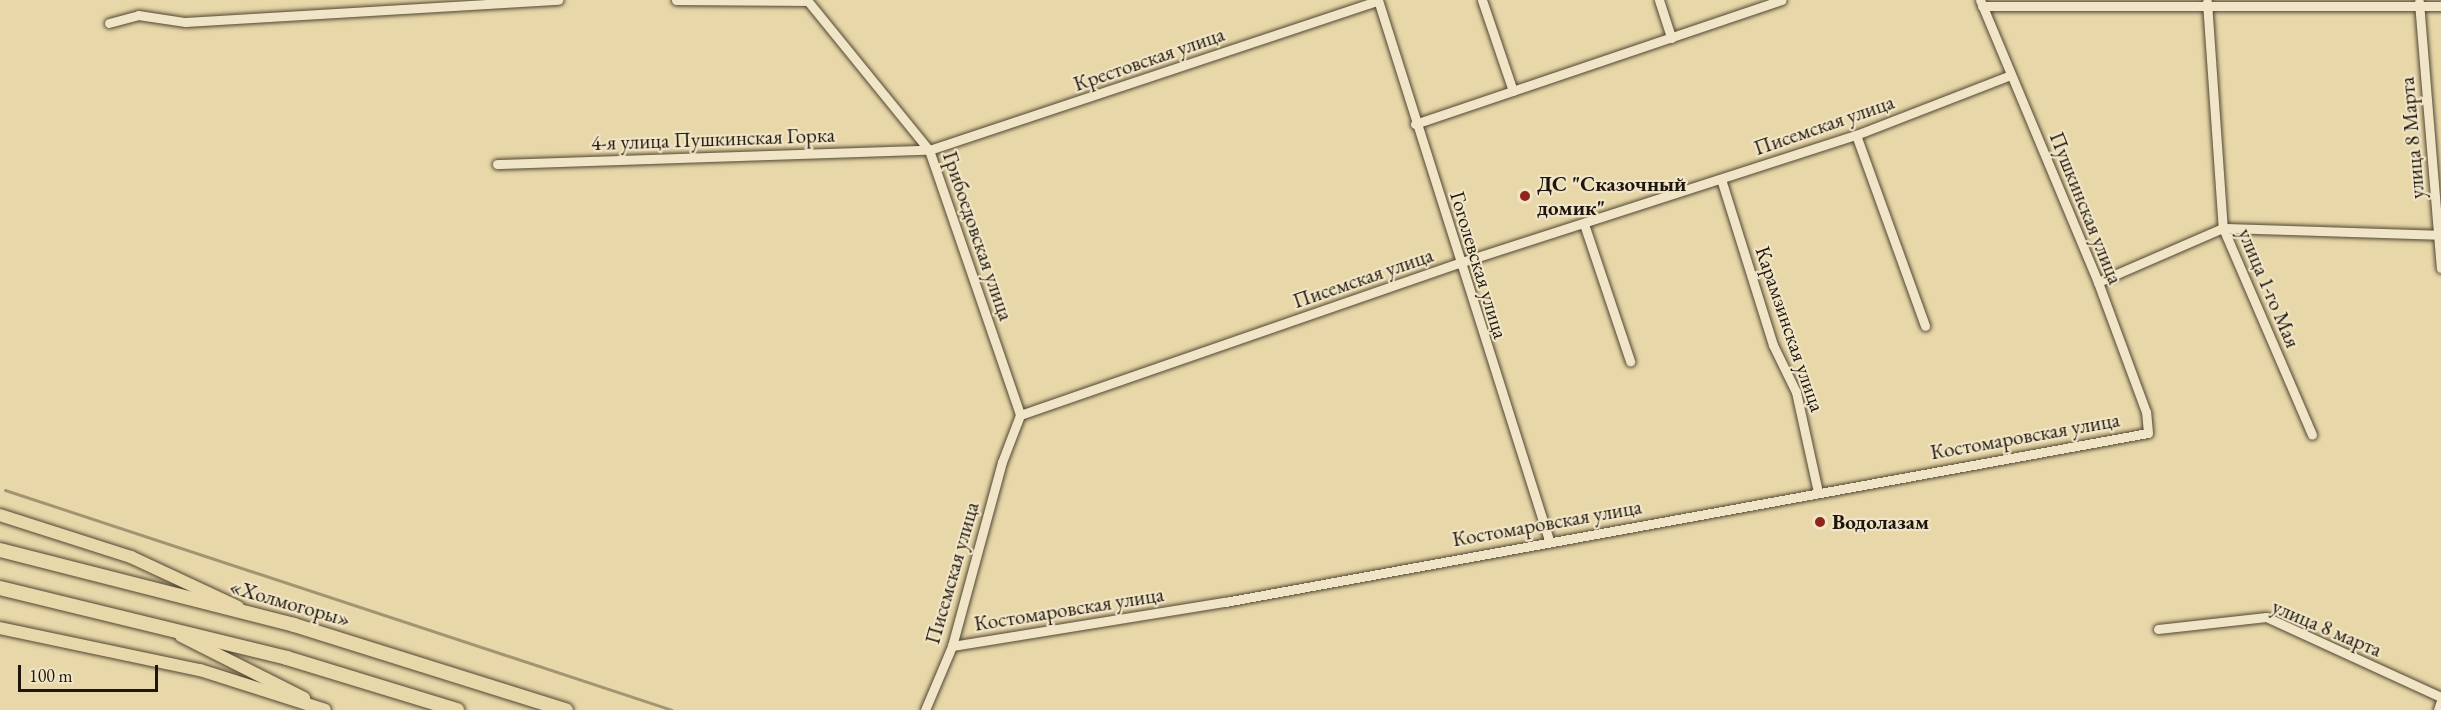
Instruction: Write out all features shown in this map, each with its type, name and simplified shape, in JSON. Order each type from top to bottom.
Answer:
[{"type":"highway","name":"«Холмогоры»","points":[[0,550],[258,616],[566,710]]},
{"type":"highway","points":[[0,588],[287,658],[457,710]]},
{"type":"main road","points":[[0,514],[131,557],[258,616]]},
{"type":"main road","points":[[161,626],[326,710]]},
{"type":"main road","points":[[0,628],[181,665],[326,710]]},
{"type":"street","points":[[109,23],[138,15],[185,22],[558,0]]},
{"type":"street","points":[[676,0],[808,1]]},
{"type":"street","points":[[1482,0],[1513,91]]},
{"type":"street","points":[[1659,0],[1671,38]]},
{"type":"street","points":[[1415,124],[1782,0]]},
{"type":"street","name":"Грибоедовская улица","points":[[808,1],[929,150],[1020,416]]},
{"type":"street","name":"Гоголевская улица","points":[[1378,1],[1459,263],[1549,540]]},
{"type":"street","name":"Крестовская улица","points":[[929,150],[1378,1]]},
{"type":"street","points":[[1981,3],[2419,3],[2441,6]]},
{"type":"street","name":"Пушкинская улица","points":[[1981,3],[2098,282],[2146,412],[2148,433]]},
{"type":"street","name":"улица 1-го Мая","points":[[2207,3],[2223,228],[2313,435]]},
{"type":"street","name":"улица 8 Марта","points":[[2419,3],[2441,268]]},
{"type":"street","name":"Писемская улица","points":[[925,710],[952,646],[1002,462],[1020,416],[1459,263],[1856,135],[2011,75]]},
{"type":"street","points":[[1856,135],[1925,326]]},
{"type":"street","name":"4-я улица Пушкинская Горка","points":[[497,164],[929,150]]},
{"type":"street","name":"Карамзинская улица","points":[[1721,179],[1773,345],[1796,392],[1818,492]]},
{"type":"street","points":[[1584,224],[1630,361]]},
{"type":"street","points":[[2098,282],[2223,228],[2439,235]]},
{"type":"street","name":"Костомаровская улица","points":[[952,646],[1020,637],[2148,433]]},
{"type":"street","name":"улица 8 марта","points":[[2158,628],[2266,617],[2441,699],[2438,710]]},
{"type":"waterway","points":[[5,490],[672,710]]},
{"type":"place","name":"ДС \"Сказочный домик\"","points":[[1525,196]]},
{"type":"place","name":"Водолазам","points":[[1820,522]]}]
